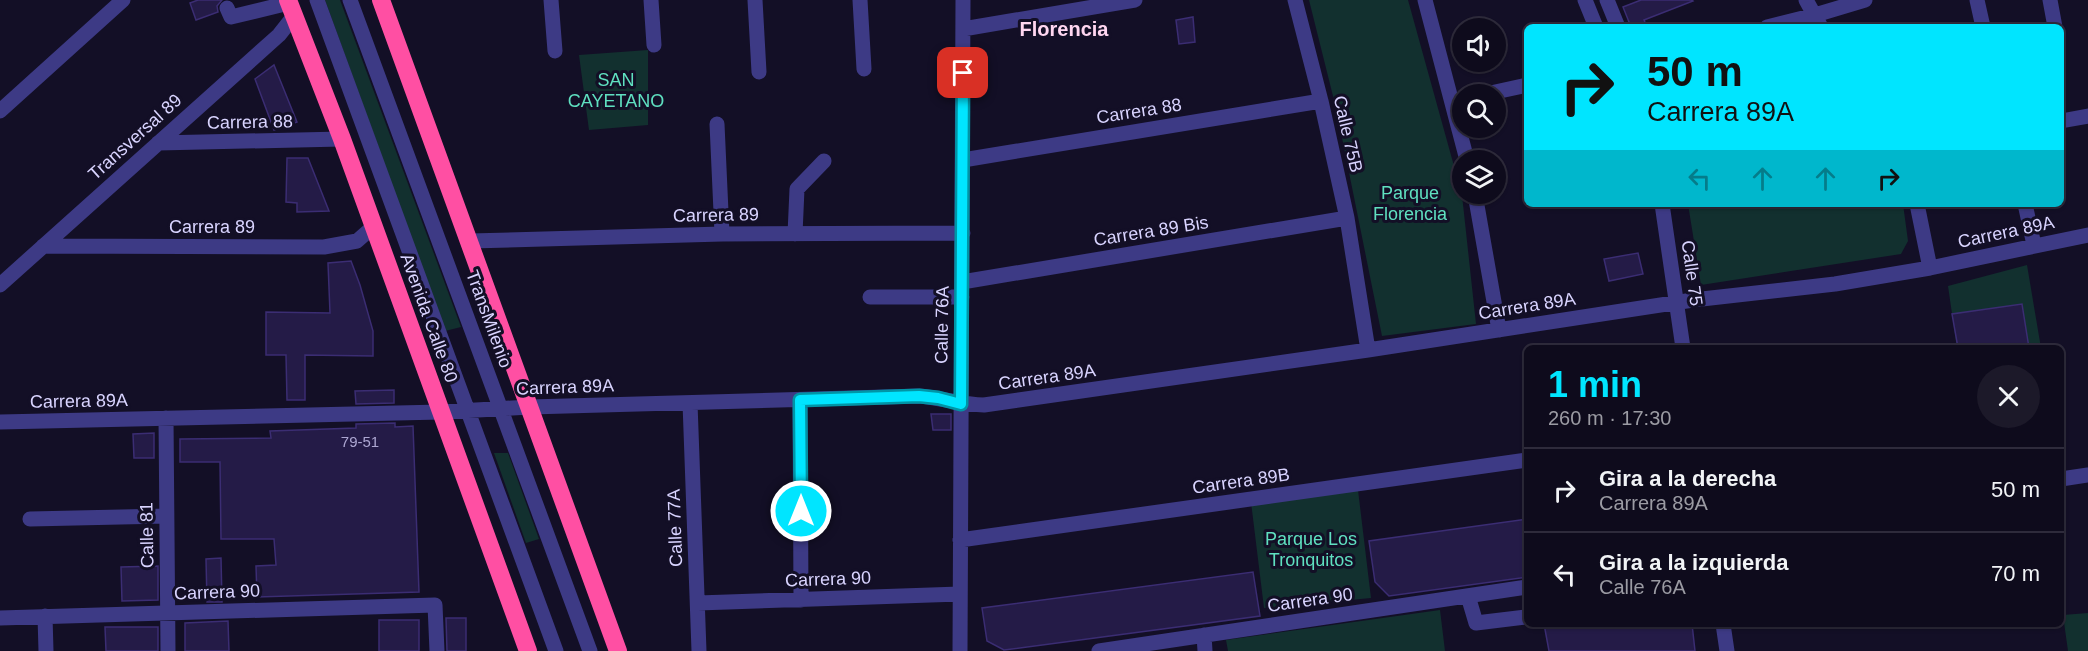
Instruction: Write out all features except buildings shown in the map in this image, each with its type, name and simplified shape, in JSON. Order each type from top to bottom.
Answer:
[{"type":"highway","points":[[381,0],[618,651]]},
{"type":"highway","name":"Avenida Calle 80","points":[[291,6],[374,226],[528,651]]},
{"type":"street","points":[[0,111],[123,0]]},
{"type":"street","points":[[317,0],[556,651]]},
{"type":"street","name":"TransMilenio","points":[[350,0],[590,651]]},
{"type":"street","points":[[551,0],[555,51]]},
{"type":"street","points":[[651,0],[654,45]]},
{"type":"street","points":[[755,0],[759,72]]},
{"type":"street","points":[[860,0],[864,69]]},
{"type":"street","name":"Calle 76A","points":[[960,651],[963,0]]},
{"type":"street","points":[[963,29],[1135,0]]},
{"type":"street","name":"Calle 75B","points":[[1294,0],[1321,101],[1347,218],[1368,350]]},
{"type":"street","points":[[1425,0],[1452,86]]},
{"type":"street","points":[[1585,0],[1595,24]]},
{"type":"street","points":[[1607,0],[1617,24]]},
{"type":"street","points":[[1806,0],[1818,21]]},
{"type":"street","points":[[1792,24],[1818,21],[1865,0]]},
{"type":"street","points":[[1977,0],[1982,24]]},
{"type":"street","points":[[2050,0],[2054,24]]},
{"type":"street","points":[[227,8],[231,17],[291,6]]},
{"type":"street","name":"Transversal 89","points":[[0,285],[279,35],[291,6]]},
{"type":"street","points":[[1506,90],[1524,86]]},
{"type":"street","name":"Carrera 88","points":[[963,160],[1321,101]]},
{"type":"street","points":[[2064,120],[2088,116]]},
{"type":"street","points":[[717,124],[722,234]]},
{"type":"street","name":"Carrera 88","points":[[158,143],[342,139]]},
{"type":"street","points":[[795,234],[797,189],[824,160]]},
{"type":"street","points":[[1477,204],[1499,330]]},
{"type":"street","name":"Calle 75","points":[[1662,207],[1683,345]]},
{"type":"street","points":[[1918,207],[1930,268]]},
{"type":"street","points":[[2026,207],[2034,245]]},
{"type":"street","name":"Carrera 89 Bis","points":[[870,297],[962,290],[1347,218]]},
{"type":"street","name":"Carrera 89","points":[[43,246],[324,247],[357,241],[374,226]]},
{"type":"street","name":"Carrera 89","points":[[470,241],[722,234],[963,233]]},
{"type":"street","name":"Carrera 89A","points":[[0,422],[441,412],[530,407],[919,396],[961,404],[984,405],[1677,303],[1835,284],[1930,268],[2088,235]]},
{"type":"street","points":[[800,400],[801,600]]},
{"type":"street","name":"Calle 77A","points":[[690,403],[699,651]]},
{"type":"street","name":"Calle 81","points":[[166,418],[168,651]]},
{"type":"street","name":"Carrera 89B","points":[[960,540],[1524,460]]},
{"type":"street","points":[[2064,479],[2088,475]]},
{"type":"street","points":[[30,519],[166,516]]},
{"type":"street","name":"Carrera 90","points":[[1100,651],[1524,587]]},
{"type":"street","name":"Carrera 90","points":[[698,603],[960,594]]},
{"type":"street","points":[[1468,596],[1476,623],[1524,617]]},
{"type":"street","name":"Carrera 90","points":[[0,618],[435,605],[437,651]]},
{"type":"street","points":[[45,616],[46,651]]},
{"type":"street","points":[[1723,627],[1727,651]]},
{"type":"street","points":[[1204,635],[1205,651]]},
{"type":"green space","points":[[325,0],[340,0],[461,327],[445,331]]},
{"type":"green space","name":"Parque Florencia","points":[[1309,0],[1408,0],[1452,159],[1452,204],[1463,204],[1476,324],[1382,336],[1336,108]]},
{"type":"green space","name":"SAN CAYETANO","points":[[648,50],[648,125],[589,130],[579,55]]},
{"type":"green space","points":[[1688,207],[1903,207],[1908,241],[1901,254],[1701,285]]},
{"type":"green space","points":[[2027,265],[2040,345],[1957,345],[1948,286]]},
{"type":"green space","points":[[494,453],[508,453],[539,539],[526,543]]},
{"type":"green space","name":"Parque Los Tronquitos","points":[[1358,490],[1371,598],[1264,608],[1251,502]]},
{"type":"green space","points":[[1440,610],[1445,651],[1228,651],[1226,640]]},
{"type":"green space","points":[[2088,613],[2088,651],[2068,651],[2064,615]]},
{"type":"district","name":"Florencia","points":[[1064,29]]},
{"type":"route","points":[[801,511],[800,400],[919,396],[961,404],[963,73]]}]
